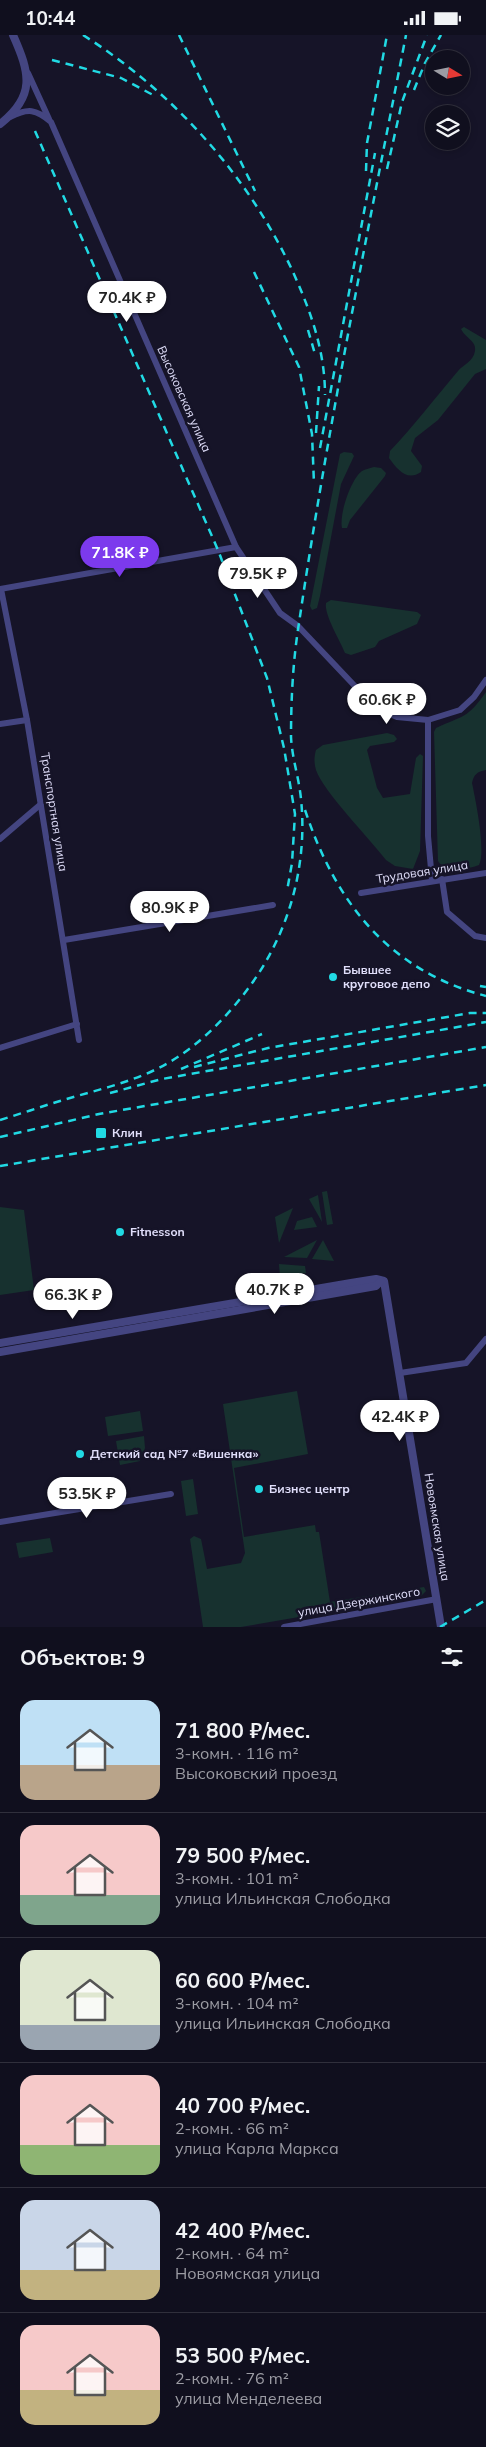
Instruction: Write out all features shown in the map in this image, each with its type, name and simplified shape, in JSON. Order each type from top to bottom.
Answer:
[{"type":"street","points":[[3,121],[15,111],[24,95],[28,73],[13,35]]},
{"type":"street","name":"Высоковская улица","points":[[28,73],[236,547],[280,613],[304,632],[359,692],[385,712],[410,719],[428,720]]},
{"type":"street","points":[[3,121],[22,111],[32,109],[40,112],[51,122]]},
{"type":"street","points":[[1,589],[236,547]]},
{"type":"street","name":"Транспортная улица","points":[[1,589],[27,720],[79,1040]]},
{"type":"street","points":[[432,881],[428,836],[428,720],[460,710],[474,697],[486,680]]},
{"type":"street","points":[[0,724],[27,720]]},
{"type":"street","points":[[0,839],[41,804]]},
{"type":"street","name":"Трудовая улица","points":[[362,893],[486,873]]},
{"type":"street","points":[[442,879],[447,912],[475,935],[486,938]]},
{"type":"street","points":[[64,940],[273,905]]},
{"type":"street","points":[[0,1048],[77,1024]]},
{"type":"street","points":[[0,1343],[351,1283],[376,1279],[383,1281]]},
{"type":"street","points":[[0,1352],[376,1286],[383,1281]]},
{"type":"street","name":"Новоямская улица","points":[[383,1281],[400,1373],[441,1627]]},
{"type":"street","points":[[400,1373],[466,1363],[486,1339]]},
{"type":"street","points":[[0,1522],[171,1494]]},
{"type":"street","name":"улица Дзержинского","points":[[284,1627],[437,1599]]},
{"type":"green space","points":[[464,327],[486,340],[486,369],[475,374],[438,420],[415,438],[411,451],[422,466],[421,472],[416,475],[407,475],[399,470],[389,458],[390,451],[458,371],[472,358],[475,348],[473,342],[461,329]]},
{"type":"green space","points":[[344,452],[352,453],[354,456],[341,484],[320,596],[317,608],[312,610],[310,606],[340,454]]},
{"type":"green space","points":[[374,467],[381,468],[386,473],[385,476],[350,520],[347,528],[342,528],[344,506],[354,481],[362,471]]},
{"type":"green space","points":[[331,600],[417,612],[421,615],[417,624],[379,641],[375,647],[351,655],[345,653],[327,614],[326,603]]},
{"type":"green space","points":[[486,692],[486,770],[476,774],[472,783],[480,826],[481,858],[479,865],[462,869],[451,869],[438,861],[434,732],[436,728],[469,712]]},
{"type":"green space","points":[[387,733],[394,735],[397,739],[394,742],[370,746],[367,750],[377,788],[383,798],[410,794],[416,758],[420,754],[423,756],[420,851],[413,869],[395,866],[386,860],[328,790],[320,779],[315,767],[316,750],[323,745]]},
{"type":"green space","points":[[327,1191],[333,1224],[327,1225],[322,1192]]},
{"type":"green space","points":[[318,1195],[322,1222],[309,1199]]},
{"type":"green space","points":[[0,1207],[24,1210],[34,1290],[0,1295]]},
{"type":"green space","points":[[293,1208],[279,1243],[275,1217]]},
{"type":"green space","points":[[312,1217],[317,1227],[294,1230],[297,1221]]},
{"type":"green space","points":[[317,1240],[307,1258],[284,1257]]},
{"type":"green space","points":[[323,1240],[334,1261],[312,1259]]},
{"type":"green space","points":[[279,1264],[305,1266],[306,1273],[280,1278]]},
{"type":"green space","points":[[297,1391],[308,1454],[234,1468],[244,1537],[315,1525],[316,1532],[319,1532],[330,1602],[424,1587],[426,1591],[421,1596],[241,1627],[203,1627],[190,1539],[194,1536],[201,1539],[207,1569],[241,1563],[245,1553],[223,1404]]},
{"type":"green space","points":[[140,1411],[143,1431],[108,1436],[105,1417]]},
{"type":"green space","points":[[144,1436],[145,1448],[140,1461],[120,1465],[116,1441]]},
{"type":"green space","points":[[193,1479],[198,1514],[186,1516],[181,1481]]},
{"type":"green space","points":[[50,1538],[53,1552],[19,1558],[16,1543]]},
{"type":"railway","points":[[83,35],[147,82],[177,109],[231,169],[254,202],[275,236],[306,302],[320,347],[325,395]]},
{"type":"railway","points":[[179,35],[255,191]]},
{"type":"railway","points":[[366,171],[367,143],[387,35]]},
{"type":"railway","points":[[0,1120],[129,1080],[155,1070],[179,1056],[211,1031],[247,990],[274,947],[284,924],[298,875],[301,850],[301,799],[291,737],[291,708],[297,637],[310,549],[336,402],[406,35]]},
{"type":"railway","points":[[387,169],[402,102],[427,35]]},
{"type":"railway","points":[[414,90],[425,63],[441,35]]},
{"type":"railway","points":[[52,60],[121,78],[155,96]]},
{"type":"railway","points":[[35,131],[218,550],[267,678],[284,748],[295,814],[292,863],[287,891]]},
{"type":"railway","points":[[320,448],[375,153]]},
{"type":"railway","points":[[254,272],[299,367],[312,434],[314,484]]},
{"type":"railway","points":[[308,330],[315,354]]},
{"type":"railway","points":[[316,433],[319,386]]},
{"type":"railway","points":[[305,810],[318,844],[333,875],[350,903],[370,928],[394,950],[421,969],[451,984],[486,996]]},
{"type":"railway","points":[[480,986],[486,987]]},
{"type":"railway","points":[[194,1067],[268,1048],[470,1013],[486,1013]]},
{"type":"railway","points":[[110,1093],[162,1079],[486,1022]]},
{"type":"railway","points":[[181,1069],[262,1034]]},
{"type":"railway","points":[[0,1137],[99,1114],[486,1047]]},
{"type":"railway","points":[[0,1166],[486,1085]]},
{"type":"railway","points":[[440,1627],[486,1600]]},
{"type":"place","name":"Бывшее круговое депо","points":[[333,977]]},
{"type":"place","name":"Клин","points":[[101,1133]]},
{"type":"place","name":"Fitnesson","points":[[120,1232]]},
{"type":"place","name":"Детский сад №7 «Вишенка»","points":[[80,1454]]},
{"type":"place","name":"Бизнес центр","points":[[259,1489]]}]
